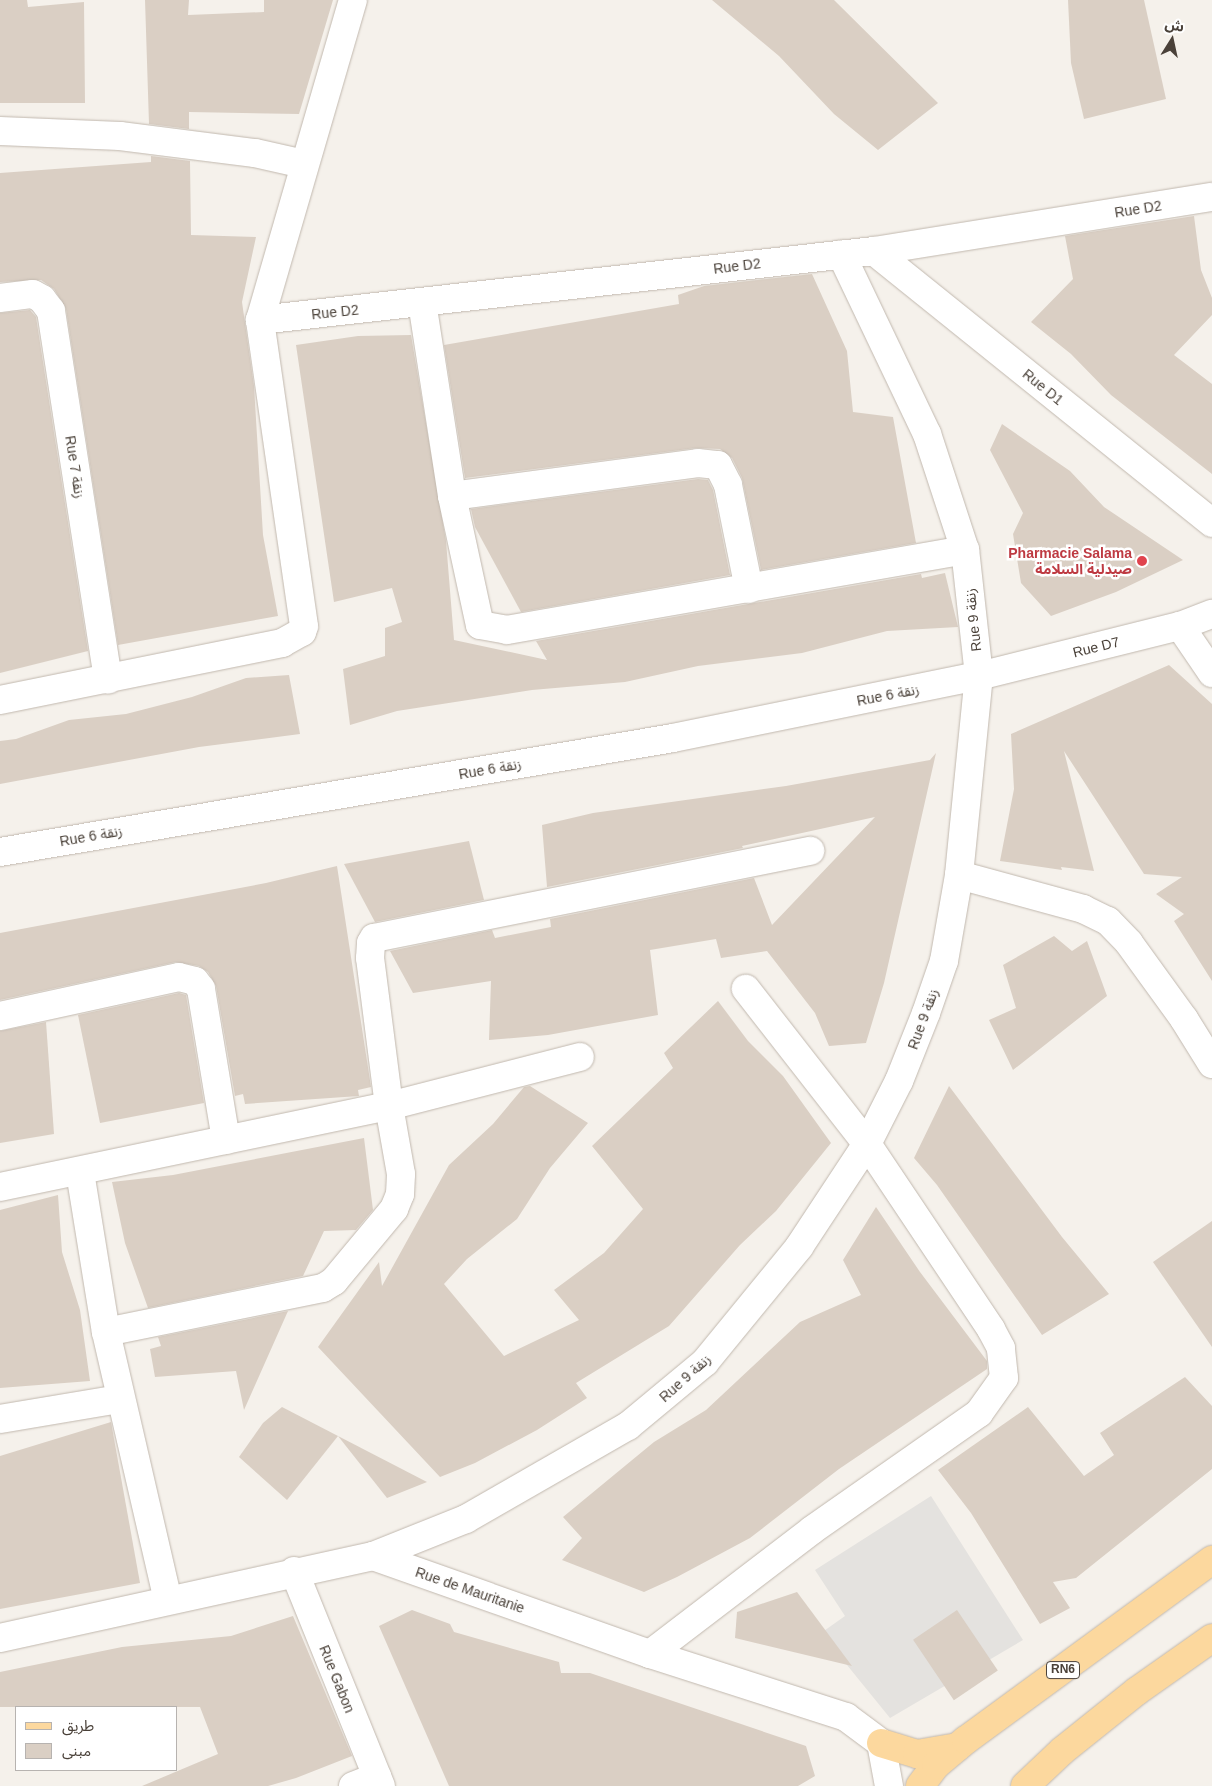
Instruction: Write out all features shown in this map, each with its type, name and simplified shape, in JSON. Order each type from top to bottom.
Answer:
[{"type":"main road","name":"RN6","points":[[920,1786],[936,1765],[958,1747],[1212,1560]]},
{"type":"main road","points":[[1025,1786],[1062,1751],[1138,1691],[1212,1638]]},
{"type":"main road","points":[[881,1743],[917,1754],[958,1747]]},
{"type":"street","points":[[0,700],[108,680],[282,643],[298,636],[304,626],[260,320],[353,0]]},
{"type":"street","points":[[0,131],[120,136],[255,153],[304,164]]},
{"type":"street","name":"Rue D2","points":[[260,320],[874,251],[1212,197]]},
{"type":"street","name":"Rue D1","points":[[874,251],[1212,523]]},
{"type":"street","name":"Rue 9 زنقة","points":[[373,1556],[466,1519],[628,1426],[705,1362],[800,1247],[867,1144],[899,1081],[926,1013],[944,961],[959,875],[979,676],[966,550],[927,434],[841,254]]},
{"type":"street","name":"Rue 7 زنقة","points":[[0,298],[33,294],[42,299],[51,311],[108,680]]},
{"type":"street","points":[[422,302],[452,496],[476,618],[480,625],[507,630],[966,550]]},
{"type":"street","points":[[452,496],[708,462],[718,466],[728,485],[749,589]]},
{"type":"street","name":"Rue D7","points":[[979,676],[1180,626],[1212,614]]},
{"type":"street","points":[[1180,626],[1212,673]]},
{"type":"street","name":"Rue 6 زنقة","points":[[0,852],[664,740],[979,676]]},
{"type":"street","points":[[106,1332],[314,1291],[334,1281],[394,1209],[400,1194],[402,1174],[389,1106],[370,958],[371,943],[374,938],[810,851]]},
{"type":"street","points":[[959,875],[1083,909],[1108,921],[1129,943],[1184,1019],[1212,1064]]},
{"type":"street","points":[[0,1016],[179,978],[195,981],[201,989],[226,1140]]},
{"type":"street","points":[[650,1654],[812,1530],[979,1413],[1004,1378],[1001,1348],[991,1329],[867,1144],[746,989]]},
{"type":"street","points":[[0,1187],[80,1172],[389,1106],[580,1057]]},
{"type":"street","points":[[80,1172],[106,1332],[168,1600]]},
{"type":"street","points":[[0,1419],[120,1399]]},
{"type":"street","points":[[0,1638],[373,1556]]},
{"type":"street","name":"Rue de Mauritanie","points":[[373,1556],[650,1654],[846,1717],[881,1743]]},
{"type":"street","name":"Rue Gabon","points":[[294,1572],[371,1783]]},
{"type":"street","points":[[881,1743],[889,1786]]},
{"type":"shaded area","points":[[931,1496],[1023,1640],[890,1718],[821,1633],[845,1616],[815,1570]]},
{"type":"building","points":[[0,0],[27,0],[28,7],[84,2],[85,103],[0,103]]},
{"type":"building","points":[[145,0],[189,0],[188,15],[264,12],[264,0],[333,0],[299,114],[189,112],[189,129],[149,124]]},
{"type":"building","points":[[712,0],[834,0],[938,103],[878,150],[834,114],[779,56]]},
{"type":"building","points":[[1068,0],[1144,0],[1166,99],[1084,119],[1071,63]]},
{"type":"building","points":[[151,156],[190,161],[191,235],[256,237],[242,302],[254,386],[263,535],[278,616],[118,645],[66,309],[54,289],[41,280],[0,282],[0,173],[151,162]]},
{"type":"building","points":[[1194,216],[1201,270],[1212,298],[1212,315],[1174,355],[1212,384],[1212,474],[1111,395],[1071,354],[1031,322],[1073,279],[1065,236]]},
{"type":"building","points":[[812,274],[847,351],[853,412],[893,417],[916,543],[761,570],[742,478],[732,458],[720,449],[696,448],[465,478],[444,345],[679,304],[678,295],[704,286]]},
{"type":"building","points":[[30,310],[36,317],[88,651],[0,673],[0,313]]},
{"type":"building","points":[[411,335],[446,541],[454,640],[547,660],[536,641],[921,574],[922,578],[945,573],[958,627],[887,631],[802,653],[698,666],[625,682],[532,690],[397,711],[350,725],[343,669],[385,656],[385,628],[402,622],[392,588],[334,602],[296,345],[358,336]]},
{"type":"building","points":[[1002,424],[1070,471],[1104,507],[1183,560],[1116,592],[1051,616],[1021,583],[1013,534],[1023,513],[990,450]]},
{"type":"building","points":[[698,479],[708,480],[713,490],[730,575],[521,612],[475,527],[471,509]]},
{"type":"building","points":[[1169,665],[1212,704],[1212,981],[1174,921],[1184,914],[1156,894],[1182,877],[1144,874],[1064,751],[1094,871],[1061,867],[1062,870],[1000,861],[1014,789],[1011,734]]},
{"type":"building","points":[[289,675],[300,734],[199,747],[0,784],[0,741],[16,739],[69,720],[126,714],[192,697],[246,678]]},
{"type":"building","points":[[936,753],[884,983],[866,1043],[829,1046],[815,1013],[767,951],[721,958],[716,939],[650,950],[658,1015],[548,1035],[489,1040],[491,981],[413,993],[390,951],[492,930],[495,938],[551,927],[550,919],[754,878],[772,925],[875,817],[742,846],[743,848],[547,887],[542,825],[593,813],[786,786],[930,760]]},
{"type":"building","points":[[469,841],[484,900],[375,922],[344,864]]},
{"type":"building","points":[[337,866],[371,1087],[358,1090],[359,1096],[245,1104],[243,1094],[235,1096],[216,986],[208,972],[199,966],[176,962],[0,1000],[0,933],[266,883]]},
{"type":"building","points":[[1054,936],[1072,951],[1087,941],[1107,996],[1013,1070],[989,1020],[1016,1008],[1003,965]]},
{"type":"building","points":[[179,993],[186,995],[204,1103],[100,1123],[78,1015]]},
{"type":"building","points":[[718,1001],[748,1041],[783,1076],[831,1143],[776,1211],[740,1245],[669,1326],[576,1383],[587,1398],[537,1430],[475,1463],[440,1477],[318,1347],[379,1262],[382,1286],[449,1165],[493,1124],[524,1087],[530,1086],[588,1123],[550,1168],[517,1219],[467,1259],[444,1284],[504,1356],[579,1320],[554,1290],[604,1253],[643,1209],[592,1146],[673,1068],[664,1053]]},
{"type":"building","points":[[46,1022],[54,1134],[0,1143],[0,1031]]},
{"type":"building","points":[[949,1086],[1062,1237],[1109,1294],[1042,1335],[937,1185],[914,1158]]},
{"type":"building","points":[[364,1138],[373,1210],[356,1230],[324,1231],[303,1276],[148,1308],[125,1243],[112,1182],[173,1175]]},
{"type":"building","points":[[58,1195],[62,1252],[80,1310],[90,1381],[0,1388],[0,1210]]},
{"type":"building","points":[[876,1207],[920,1272],[987,1361],[987,1369],[839,1469],[750,1538],[677,1577],[644,1592],[562,1560],[582,1538],[563,1517],[654,1442],[706,1410],[800,1322],[861,1295],[843,1260]]},
{"type":"building","points":[[1212,1221],[1212,1347],[1153,1262]]},
{"type":"building","points":[[288,1311],[244,1410],[236,1371],[155,1377],[150,1349],[161,1346],[158,1337]]},
{"type":"building","points":[[1185,1377],[1212,1406],[1212,1469],[1076,1578],[1053,1582],[1070,1608],[1040,1624],[971,1513],[938,1470],[1028,1407],[1084,1476],[1114,1455],[1100,1433]]},
{"type":"building","points":[[282,1407],[338,1436],[287,1500],[239,1457],[263,1423]]},
{"type":"building","points":[[111,1422],[140,1583],[0,1609],[0,1456]]},
{"type":"building","points":[[338,1436],[427,1482],[387,1498]]},
{"type":"building","points":[[797,1592],[852,1666],[735,1638],[737,1612]]},
{"type":"building","points":[[412,1610],[450,1624],[454,1632],[559,1662],[561,1673],[590,1673],[806,1746],[815,1776],[798,1786],[449,1786],[379,1626]]},
{"type":"building","points":[[957,1610],[998,1671],[954,1700],[913,1640]]},
{"type":"building","points":[[293,1616],[352,1756],[296,1778],[268,1786],[142,1786],[218,1754],[200,1707],[0,1707],[0,1672],[122,1647],[231,1636]]},
{"type":"place","name":"Pharmacie Salama صيدلية السلامة","points":[[1142,561]]}]
